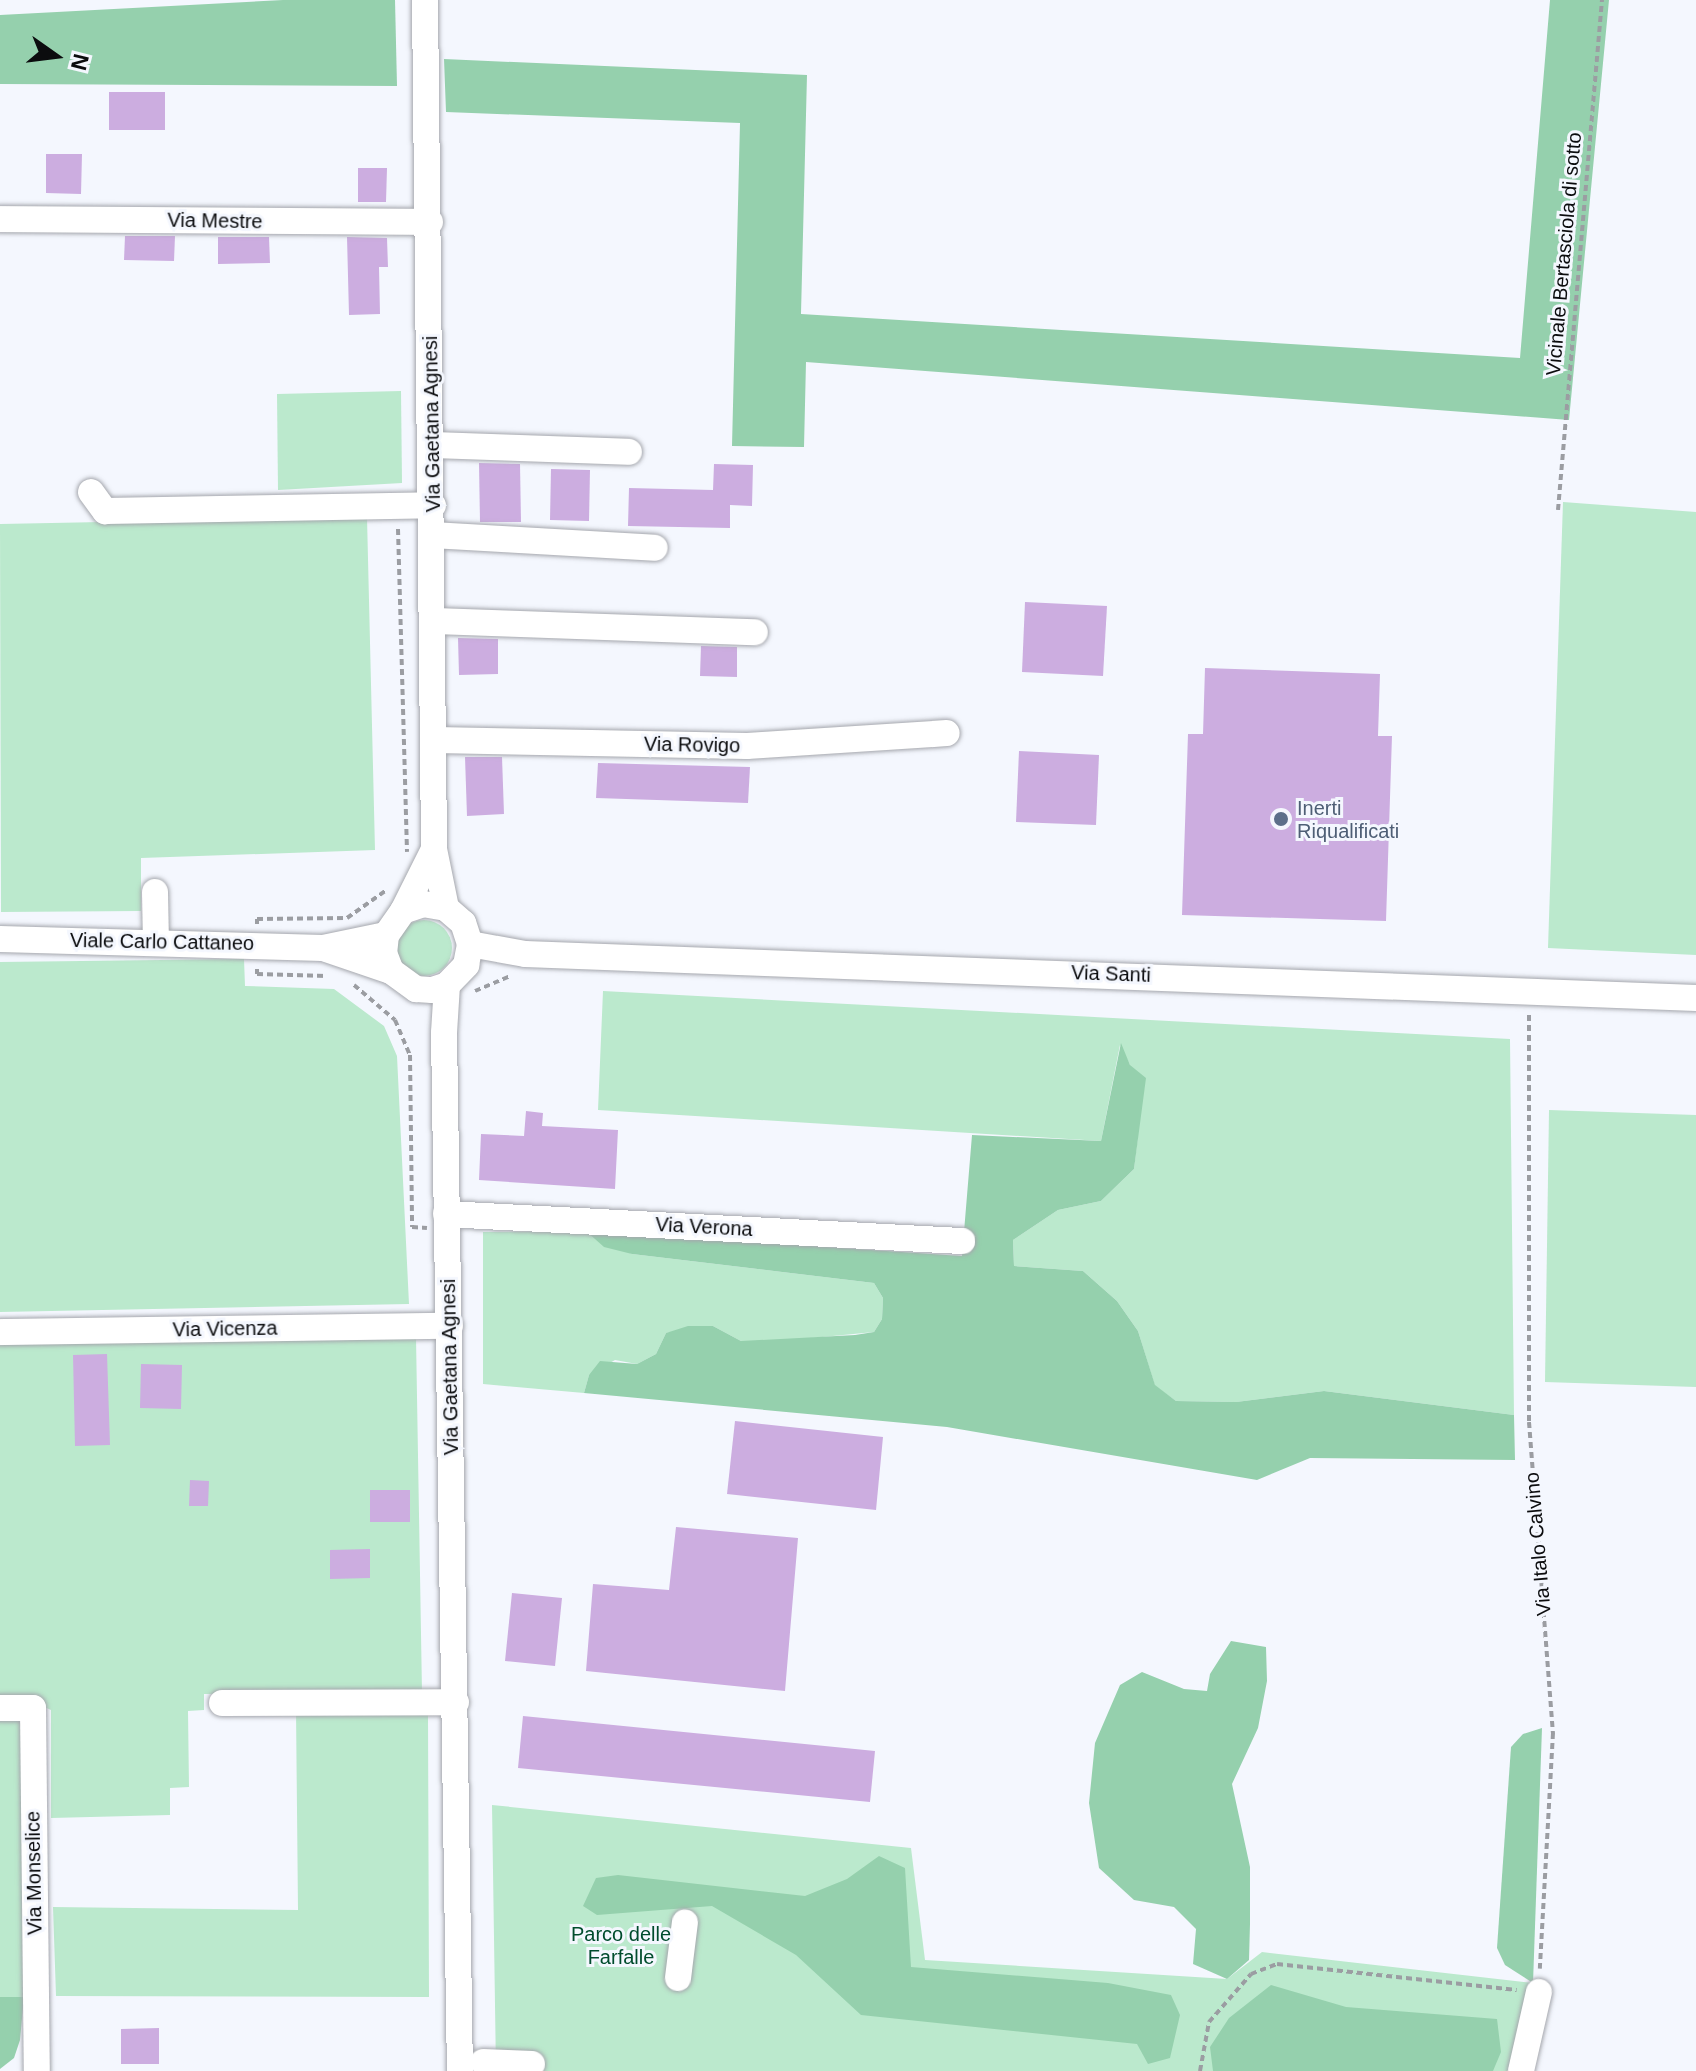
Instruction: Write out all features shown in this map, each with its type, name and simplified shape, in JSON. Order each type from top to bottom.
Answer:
[{"type":"street","name":"Via Gaetana Agnesi","points":[[425,0],[430,222],[434,849],[446,908]]},
{"type":"street","name":"Via Mestre","points":[[0,219],[430,222]]},
{"type":"street","points":[[432,445],[629,452]]},
{"type":"street","points":[[91,492],[105,511],[433,505]]},
{"type":"street","points":[[432,535],[655,548]]},
{"type":"street","points":[[434,621],[755,632]]},
{"type":"street","name":"Via Rovigo","points":[[435,740],[747,746],[947,733]]},
{"type":"street","name":"Via Gaetana Agnesi","points":[[403,911],[434,849]]},
{"type":"street","points":[[155,892],[156,942]]},
{"type":"street","points":[[416,989],[456,994],[468,955],[463,923],[446,908],[424,904],[403,911],[386,935],[384,953],[391,971],[416,989],[444,1033]]},
{"type":"street","name":"Viale Carlo Cattaneo","points":[[0,939],[323,948],[386,935]]},
{"type":"street","name":"Viale Carlo Cattaneo","points":[[323,948],[391,971]]},
{"type":"street","name":"Via Santi","points":[[468,955],[523,964],[1696,998]]},
{"type":"street","name":"Via Gaetana Agnesi","points":[[456,994],[444,1033],[446,1221],[456,1702],[472,2066]]},
{"type":"street","name":"Via Verona","points":[[446,1221],[962,1241]]},
{"type":"street","name":"Via Vicenza","points":[[0,1332],[450,1326]]},
{"type":"street","points":[[222,1703],[456,1702]]},
{"type":"street","name":"Via Monselice","points":[[0,1708],[33,1708],[37,2071]]},
{"type":"street","points":[[678,1978],[685,1922]]},
{"type":"street","points":[[1521,2071],[1539,1992]]},
{"type":"street","points":[[472,2066],[532,2064]]},
{"type":"path","name":"Vicinale Bertasciola di sotto","points":[[1558,510],[1602,0]]},
{"type":"path","points":[[257,944],[257,974],[337,977]]},
{"type":"path","points":[[456,994],[485,985],[523,964]]},
{"type":"path","points":[[352,984],[395,1020],[410,1055],[412,1227],[446,1221]]},
{"type":"path","name":"Via Italo Calvino","points":[[1513,1015],[1529,1016],[1529,1422],[1553,1733],[1539,1992]]},
{"type":"path","points":[[1200,2071],[1209,2022],[1251,1974],[1277,1964],[1539,1992]]},
{"type":"green space","points":[[283,0],[395,0],[397,86],[0,84],[0,15]]},
{"type":"green space","points":[[1550,0],[1609,0],[1569,420],[806,362],[804,447],[732,446],[740,123],[446,112],[444,59],[807,75],[801,314],[1520,358]]},
{"type":"green space","points":[[401,391],[402,483],[278,490],[277,394]]},
{"type":"green space","points":[[1563,502],[1696,512],[1696,955],[1548,948]]},
{"type":"green space","points":[[367,517],[375,850],[141,858],[141,911],[1,912],[0,524]]},
{"type":"green space","points":[[424,920],[444,928],[452,948],[444,968],[424,976],[404,968],[396,948],[404,928]]},
{"type":"green space","points":[[244,959],[245,986],[334,989],[384,1026],[397,1056],[409,1304],[0,1312],[0,962]]},
{"type":"green space","points":[[603,991],[1510,1039],[1514,1415],[1324,1391],[1236,1402],[1176,1401],[1155,1386],[1138,1331],[1117,1301],[1083,1271],[1014,1266],[1013,1240],[1058,1210],[1101,1201],[1134,1169],[1138,1136],[1130,1065],[1120,1045],[1101,1141],[598,1110]]},
{"type":"green space","points":[[1121,1043],[1130,1065],[1146,1078],[1134,1169],[1101,1201],[1058,1210],[1013,1240],[1014,1266],[1083,1271],[1117,1301],[1138,1331],[1155,1385],[1176,1401],[1236,1402],[1324,1391],[1514,1415],[1515,1460],[1310,1458],[1257,1480],[947,1427],[584,1393],[589,1375],[600,1361],[637,1364],[656,1354],[666,1333],[688,1326],[713,1326],[741,1341],[855,1335],[874,1332],[882,1319],[883,1298],[874,1283],[632,1254],[604,1247],[586,1231],[962,1256],[972,1135],[1101,1141]]},
{"type":"green space","points":[[1549,1110],[1696,1115],[1696,1387],[1545,1382]]},
{"type":"green space","points":[[586,1231],[632,1254],[874,1283],[883,1298],[882,1319],[874,1332],[781,1341],[741,1341],[713,1326],[666,1333],[656,1354],[637,1364],[615,1360],[589,1375],[584,1393],[483,1384],[483,1232]]},
{"type":"green space","points":[[416,1337],[422,1692],[204,1694],[204,1710],[188,1711],[189,1787],[170,1788],[170,1815],[51,1818],[51,1710],[33,1702],[24,1997],[0,1997],[0,1343]]},
{"type":"green space","points":[[1231,1641],[1266,1647],[1267,1681],[1258,1728],[1232,1784],[1250,1867],[1250,1924],[1249,1960],[1227,1979],[1193,1964],[1196,1929],[1174,1907],[1134,1900],[1099,1868],[1089,1803],[1095,1743],[1120,1685],[1142,1672],[1184,1689],[1207,1691],[1210,1674]]},
{"type":"green space","points":[[296,1710],[428,1712],[429,1997],[56,1996],[53,1907],[298,1910]]},
{"type":"green space","points":[[1542,1728],[1533,1983],[1505,1965],[1497,1948],[1511,1747],[1523,1734]]},
{"type":"green space","name":"Parco delle Farfalle","points":[[492,1805],[911,1848],[925,1960],[1227,1979],[1262,1952],[1533,1983],[1516,2071],[496,2071]]},
{"type":"green space","points":[[879,1856],[905,1868],[911,1967],[1108,1983],[1171,1995],[1180,2015],[1170,2058],[1148,2064],[1137,2044],[861,2015],[796,1955],[712,1906],[597,1915],[583,1906],[596,1878],[618,1875],[805,1896],[847,1879]]},
{"type":"green space","points":[[1271,1985],[1346,2007],[1497,2019],[1501,2052],[1493,2071],[1213,2071],[1210,2047],[1229,2018]]},
{"type":"green space","points":[[0,1997],[24,1997],[20,2040],[14,2058],[0,2069]]},
{"type":"building","points":[[109,92],[165,92],[165,130],[109,130]]},
{"type":"building","points":[[46,154],[82,154],[81,194],[46,193]]},
{"type":"building","points":[[358,168],[387,168],[386,202],[358,202]]},
{"type":"building","points":[[125,236],[175,236],[174,261],[124,260]]},
{"type":"building","points":[[218,237],[269,237],[270,263],[218,264]]},
{"type":"building","points":[[347,237],[387,238],[388,267],[379,267],[380,314],[349,315]]},
{"type":"building","points":[[479,463],[520,464],[521,522],[480,522]]},
{"type":"building","points":[[714,464],[753,465],[752,506],[730,505],[730,528],[628,526],[629,488],[713,490]]},
{"type":"building","points":[[551,469],[590,470],[589,521],[550,520]]},
{"type":"building","points":[[1025,602],[1107,606],[1103,676],[1022,672]]},
{"type":"building","points":[[458,638],[498,639],[498,674],[459,675]]},
{"type":"building","points":[[701,646],[737,647],[737,677],[700,676]]},
{"type":"building","points":[[1205,668],[1380,674],[1378,736],[1392,736],[1386,921],[1182,915],[1188,734],[1203,734]]},
{"type":"building","points":[[1019,751],[1099,755],[1096,825],[1016,822]]},
{"type":"building","points":[[465,757],[502,757],[504,814],[467,816]]},
{"type":"building","points":[[598,763],[750,767],[748,803],[596,798]]},
{"type":"building","points":[[526,1111],[543,1113],[542,1126],[618,1130],[615,1189],[479,1180],[481,1134],[524,1136]]},
{"type":"building","points":[[107,1354],[110,1445],[75,1446],[73,1355]]},
{"type":"building","points":[[141,1364],[182,1365],[181,1409],[140,1408]]},
{"type":"building","points":[[735,1421],[883,1437],[876,1510],[727,1494]]},
{"type":"building","points":[[190,1480],[209,1481],[208,1506],[189,1506]]},
{"type":"building","points":[[370,1490],[410,1490],[410,1522],[370,1522]]},
{"type":"building","points":[[676,1527],[798,1538],[785,1691],[586,1671],[593,1584],[669,1590]]},
{"type":"building","points":[[370,1549],[370,1578],[330,1579],[330,1550]]},
{"type":"building","points":[[512,1593],[562,1598],[555,1666],[505,1661]]},
{"type":"building","points":[[523,1716],[875,1751],[870,1802],[518,1768]]},
{"type":"building","points":[[159,2028],[159,2064],[121,2064],[121,2029]]},
{"type":"place","name":"Inerti Riqualificati","points":[[1281,819]]}]
